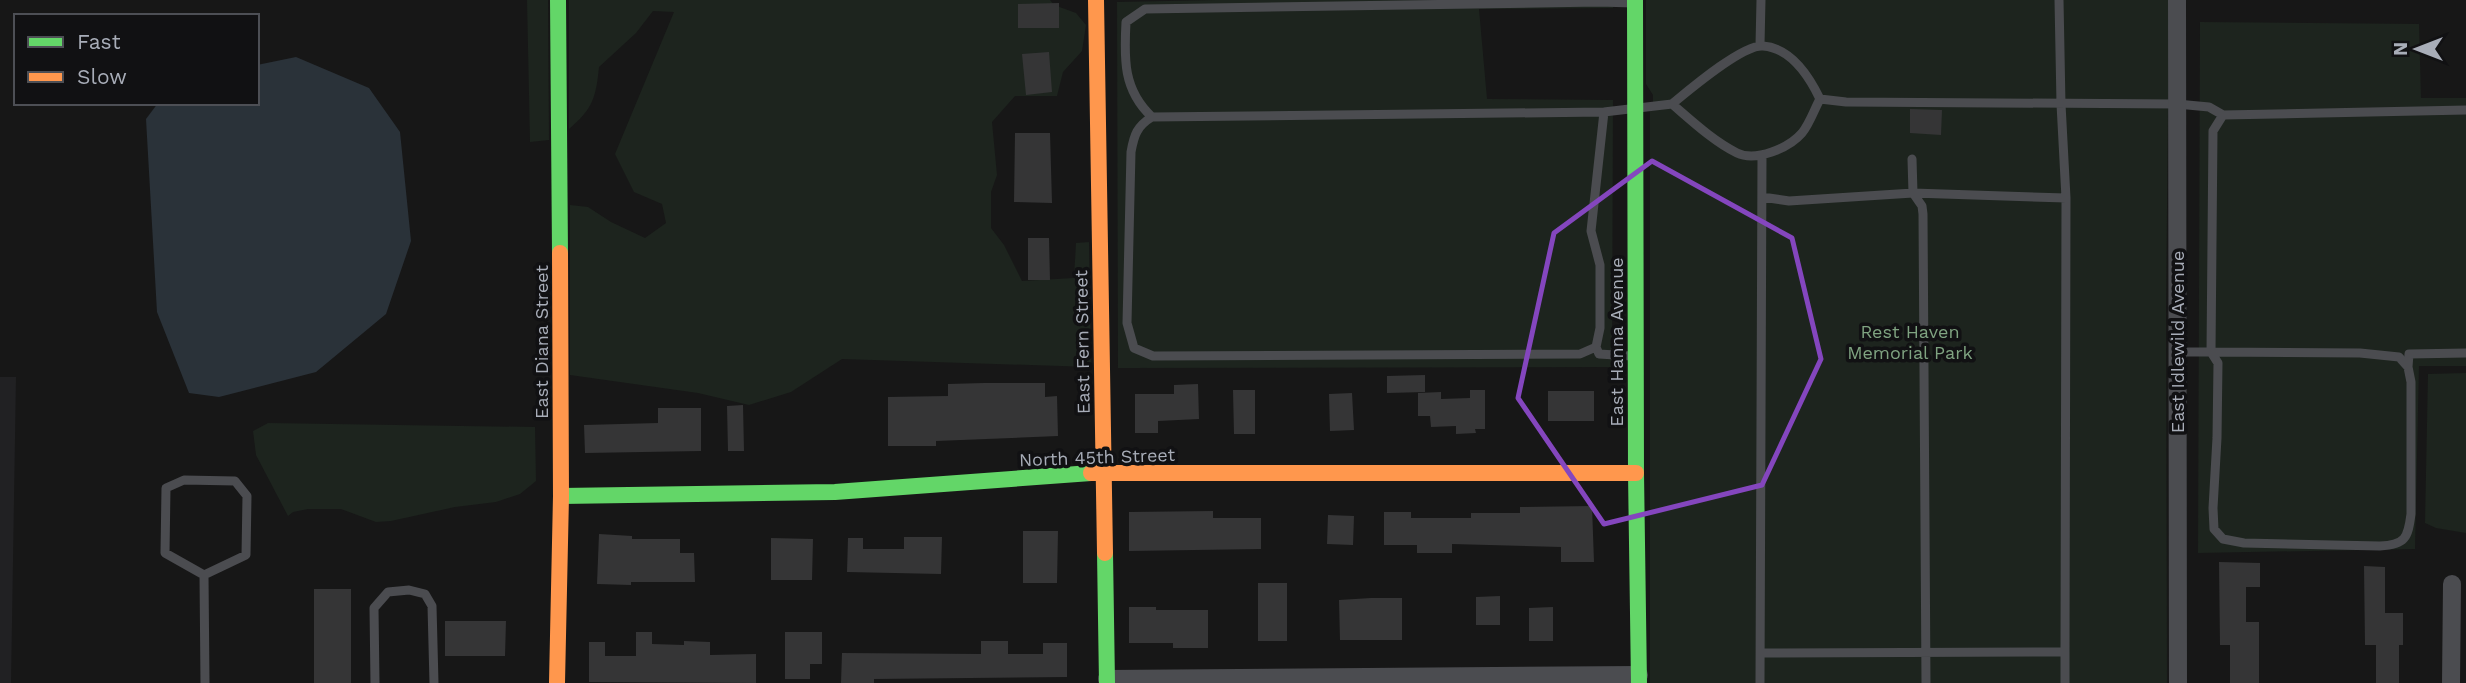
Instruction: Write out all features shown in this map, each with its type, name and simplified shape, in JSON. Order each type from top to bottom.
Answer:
[{"type":"street","name":"East Diana Street","points":[[557,683],[561,496],[558,0]]},
{"type":"street","name":"East Fern Street","points":[[1096,0],[1107,681]]},
{"type":"street","name":"East Idlewild Avenue","points":[[2177,0],[2178,683]]},
{"type":"street","name":"East Hanna Avenue","points":[[1635,2],[1639,679]]},
{"type":"street","name":"North 45th Street","points":[[561,496],[835,492],[932,487],[1103,472],[1636,473]]},
{"type":"street","points":[[2451,683],[2452,584]]},
{"type":"street","points":[[1107,681],[1639,679]]},
{"type":"lane","points":[[1760,45],[1761,0]]},
{"type":"lane","points":[[2059,0],[2066,198],[2065,683]]},
{"type":"lane","points":[[1152,117],[1138,104],[1126,74],[1126,22],[1145,9],[1635,2]]},
{"type":"lane","points":[[1596,347],[1580,355],[1167,356],[1153,356],[1134,348],[1127,323],[1131,152],[1135,133],[1141,124],[1152,117],[1617,113],[1635,107],[1672,104],[1738,54],[1760,45],[1777,50],[1794,62],[1809,76],[1819,99]]},
{"type":"lane","points":[[1819,99],[1846,102],[2177,104],[2210,107],[2223,115],[2466,110]]},
{"type":"lane","points":[[1672,104],[1718,142],[1740,155],[1762,155],[1784,146],[1801,134],[1819,99]]},
{"type":"lane","points":[[1604,113],[1591,231],[1600,265],[1601,328],[1596,347],[1599,354],[1636,356]]},
{"type":"lane","points":[[2223,115],[2213,131],[2211,352],[2218,363],[2214,529],[2223,540],[2244,543],[2393,545],[2400,542],[2409,533],[2411,514],[2411,382],[2407,367],[2409,354],[2466,354]]},
{"type":"lane","points":[[1760,683],[1762,155]]},
{"type":"lane","points":[[1912,159],[1913,193],[1922,206],[1923,214],[1926,683]]},
{"type":"lane","points":[[1762,197],[1789,201],[1913,193],[2066,198]]},
{"type":"lane","points":[[2178,352],[2360,353],[2399,357],[2407,367]]},
{"type":"lane","points":[[184,480],[235,481],[247,496],[246,555],[204,575],[165,553],[166,488],[184,480]]},
{"type":"lane","points":[[204,575],[205,683]]},
{"type":"lane","points":[[374,683],[374,608],[388,592],[409,590],[425,594],[432,606],[434,683]]},
{"type":"lane","points":[[1760,653],[2065,652]]},
{"type":"highlighted area","points":[[1652,161],[1792,238],[1821,359],[1762,485],[1604,524],[1518,398],[1554,233]]},
{"type":"shaded area","points":[[296,57],[369,88],[400,132],[411,241],[386,314],[316,372],[219,397],[189,393],[157,312],[146,119],[156,105],[259,105],[259,65]]},
{"type":"shaded area","points":[[0,377],[16,377],[11,683],[0,683]]},
{"type":"green space","points":[[527,0],[548,0],[549,140],[530,142]]},
{"type":"green space","points":[[569,0],[1050,0],[1054,5],[1076,13],[1086,25],[1082,51],[1063,72],[1057,96],[1015,96],[992,122],[997,175],[991,192],[991,228],[1004,245],[1022,281],[1074,278],[1076,243],[1089,242],[1091,367],[842,359],[791,392],[749,405],[698,393],[570,375],[570,205],[588,207],[611,222],[645,238],[666,223],[662,204],[634,192],[615,154],[674,12],[653,11],[636,33],[599,67],[592,102],[569,129]]},
{"type":"green space","points":[[1613,0],[1613,8],[1479,9],[1487,99],[1613,100],[1612,367],[1118,368],[1117,2]]},
{"type":"green space","name":"Rest Haven Memorial Park","points":[[1646,0],[2169,0],[2167,683],[1650,683],[1650,111],[1653,110],[1653,95],[1646,84]]},
{"type":"green space","points":[[2200,22],[2419,24],[2421,98],[2466,98],[2466,366],[2419,366],[2415,549],[2198,553]]},
{"type":"green space","points":[[2466,373],[2466,533],[2436,528],[2425,523],[2428,374]]},
{"type":"green space","points":[[268,423],[535,427],[536,481],[520,494],[496,502],[455,507],[391,521],[376,522],[341,509],[308,509],[293,512],[288,516],[256,455],[253,431]]},
{"type":"building","points":[[1059,3],[1059,28],[1018,28],[1018,4]]},
{"type":"building","points":[[1049,52],[1052,92],[1026,95],[1022,54]]},
{"type":"building","points":[[1910,109],[1942,110],[1941,135],[1910,133]]},
{"type":"building","points":[[1015,133],[1050,133],[1052,203],[1014,202]]},
{"type":"building","points":[[1028,238],[1049,238],[1050,280],[1028,280]]},
{"type":"building","points":[[1425,375],[1425,392],[1387,393],[1387,376]]},
{"type":"building","points":[[1045,383],[1045,397],[1057,396],[1058,436],[936,441],[936,446],[888,446],[888,397],[948,396],[948,384]]},
{"type":"building","points":[[1198,384],[1199,419],[1158,421],[1158,433],[1135,433],[1135,394],[1174,394],[1174,385]]},
{"type":"building","points":[[1233,390],[1255,390],[1255,434],[1234,434]]},
{"type":"building","points":[[1470,390],[1485,390],[1485,429],[1475,429],[1476,433],[1456,434],[1456,426],[1431,427],[1430,416],[1418,416],[1418,393],[1441,392],[1441,399],[1470,398]]},
{"type":"building","points":[[1548,391],[1594,391],[1594,421],[1548,421]]},
{"type":"building","points":[[1352,393],[1354,430],[1330,431],[1329,394]]},
{"type":"building","points":[[743,405],[744,451],[728,451],[727,406]]},
{"type":"building","points":[[658,408],[701,408],[701,451],[585,453],[584,425],[658,423]]},
{"type":"building","points":[[1592,506],[1594,562],[1561,562],[1561,547],[1452,544],[1452,553],[1417,553],[1417,545],[1384,545],[1384,512],[1411,512],[1411,518],[1471,518],[1471,513],[1520,513],[1520,507]]},
{"type":"building","points":[[1213,511],[1213,518],[1261,518],[1261,549],[1129,551],[1129,512]]},
{"type":"building","points":[[1328,515],[1354,516],[1353,545],[1327,544]]},
{"type":"building","points":[[1023,531],[1058,531],[1057,583],[1023,583]]},
{"type":"building","points":[[599,534],[632,536],[632,539],[680,539],[680,553],[694,553],[695,582],[597,584]]},
{"type":"building","points":[[904,537],[942,537],[941,574],[847,572],[848,538],[863,538],[863,549],[904,549]]},
{"type":"building","points":[[771,538],[813,539],[812,580],[771,580]]},
{"type":"building","points":[[2219,562],[2260,563],[2260,587],[2246,587],[2246,622],[2259,622],[2259,683],[2230,683],[2230,645],[2220,645]]},
{"type":"building","points":[[2364,566],[2385,567],[2385,613],[2403,613],[2403,645],[2399,645],[2399,683],[2376,683],[2376,645],[2365,645]]},
{"type":"building","points":[[1258,583],[1287,583],[1287,641],[1258,641]]},
{"type":"building","points":[[314,589],[351,589],[351,683],[314,683]]},
{"type":"building","points":[[1500,596],[1500,625],[1476,625],[1476,597]]},
{"type":"building","points":[[1402,598],[1402,640],[1340,640],[1339,600]]},
{"type":"building","points":[[1129,607],[1208,610],[1208,648],[1173,648],[1173,643],[1129,643]]},
{"type":"building","points":[[1553,607],[1553,641],[1529,641],[1529,608]]},
{"type":"building","points":[[445,621],[506,621],[505,656],[445,656]]},
{"type":"building","points":[[636,632],[652,632],[652,644],[684,645],[684,641],[710,642],[710,655],[756,654],[756,683],[589,682],[589,642],[605,642],[605,656],[636,656]]},
{"type":"building","points":[[785,632],[822,632],[822,664],[810,664],[810,679],[785,679]]},
{"type":"building","points":[[981,641],[1008,641],[1008,654],[1043,654],[1043,643],[1067,643],[1067,677],[874,679],[874,683],[841,683],[842,653],[981,654]]},
{"type":"traffic: fast","points":[[558,0],[560,253]]},
{"type":"traffic: fast","points":[[1635,0],[1639,683]]},
{"type":"traffic: fast","points":[[561,496],[835,492],[1091,473]]},
{"type":"traffic: fast","points":[[1105,553],[1107,683]]},
{"type":"traffic: slow","points":[[1096,0],[1105,553]]},
{"type":"traffic: slow","points":[[557,683],[561,496],[560,253]]},
{"type":"traffic: slow","points":[[1091,473],[1636,473]]}]
